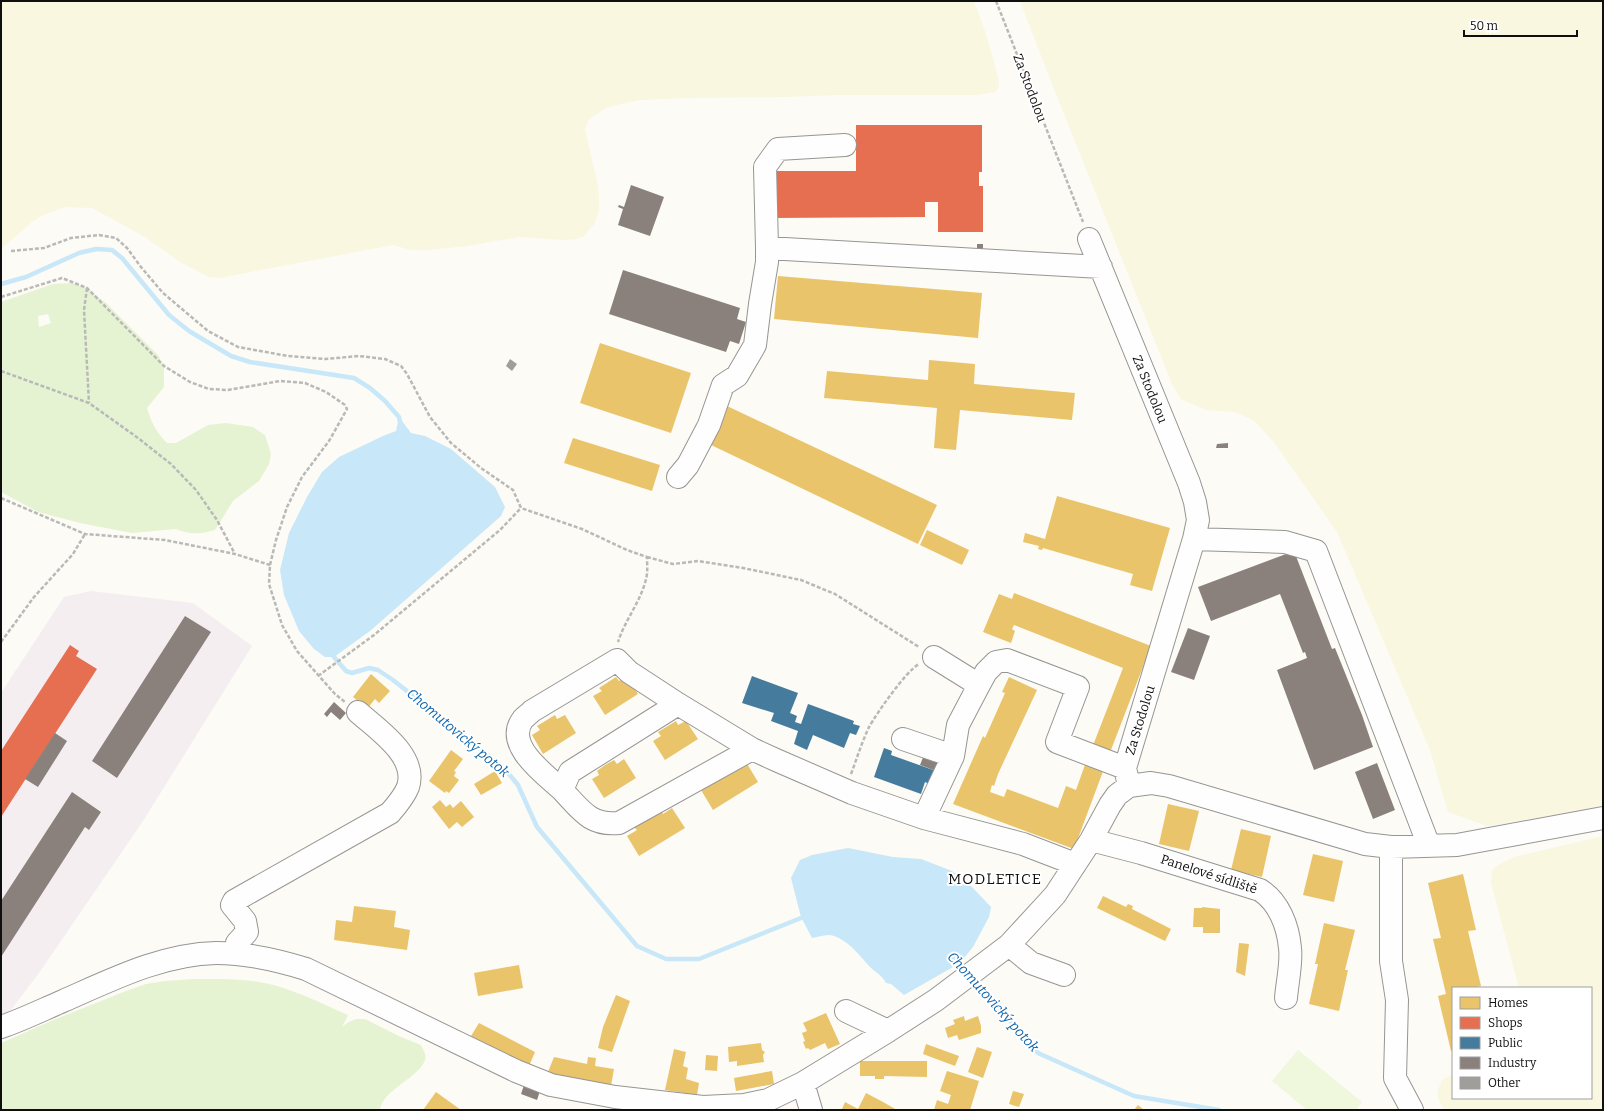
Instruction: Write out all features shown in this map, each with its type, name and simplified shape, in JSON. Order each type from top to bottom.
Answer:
[{"type":"street","points":[[678,476],[688,465],[709,425],[723,385],[737,376],[755,345],[767,262],[765,167],[778,149],[846,145]]},
{"type":"street","name":"Za Stodolou","points":[[1090,239],[1189,483],[1195,502],[1198,520],[1194,539],[1127,777]]},
{"type":"street","points":[[766,248],[1101,267]]},
{"type":"street","points":[[1194,539],[1286,542],[1316,551],[1429,846]]},
{"type":"street","points":[[934,657],[979,685]]},
{"type":"street","points":[[752,749],[619,823],[608,824],[596,822],[585,814],[528,758],[520,745],[518,733],[522,720],[532,711],[617,660],[629,672],[752,749],[844,790],[924,818],[1023,844],[1075,864]]},
{"type":"street","points":[[924,818],[953,756],[958,725],[979,685],[986,672],[996,662],[1007,660],[1078,688],[1057,742],[1127,777],[1151,784],[1169,786],[1365,844],[1391,847],[1457,845],[1603,818]]},
{"type":"street","points":[[562,790],[570,772],[678,704]]},
{"type":"street","points":[[235,954],[237,943],[247,932],[245,921],[232,905],[234,901],[390,812],[401,800],[408,787],[410,773],[406,761],[398,749],[358,712]]},
{"type":"street","points":[[903,739],[953,756]]},
{"type":"street","points":[[1,1026],[130,972],[167,961],[201,954],[235,954],[288,963],[306,968],[516,1071],[551,1085],[576,1091],[615,1097],[703,1107],[773,1105],[803,1083],[888,1031],[970,975],[1009,945],[1055,895],[1091,840],[1127,777]]},
{"type":"street","name":"Panelové sídliště","points":[[1091,840],[1141,853],[1260,890],[1268,895],[1278,908],[1287,932],[1290,949],[1286,998]]},
{"type":"street","points":[[1391,847],[1391,961],[1397,1000],[1396,1078],[1412,1110]]},
{"type":"street","points":[[1009,945],[1030,963],[1064,975]]},
{"type":"street","points":[[846,1011],[888,1031]]},
{"type":"street","points":[[803,1083],[811,1110]]},
{"type":"path","name":"Za Stodolou","points":[[996,1],[1090,239]]},
{"type":"path","points":[[11,251],[44,248],[72,238],[99,235],[116,238],[127,248],[163,293],[208,331],[238,347],[288,356],[325,359],[366,357],[384,359],[401,366],[407,374],[430,417],[451,443],[481,468],[513,490],[521,508],[575,527],[627,550],[673,564],[698,561],[800,580],[841,598],[934,657],[913,668],[900,683],[869,727],[844,790]]},
{"type":"path","points":[[1,297],[62,278],[87,288],[164,366],[190,382],[209,390],[228,390],[280,382],[305,383],[326,392],[345,405],[347,409],[332,435],[302,477],[288,507],[276,540],[270,565],[269,584],[282,625],[297,651],[335,694],[358,712]]},
{"type":"path","points":[[87,288],[84,310],[89,403]]},
{"type":"path","points":[[1,371],[89,403],[138,438],[171,464],[196,490],[217,520],[235,554]]},
{"type":"path","points":[[1,498],[85,534],[165,540],[235,554],[270,565]]},
{"type":"path","points":[[318,676],[342,660],[379,631],[500,530],[521,508]]},
{"type":"path","points":[[1,642],[34,597],[74,554],[85,534]]},
{"type":"path","points":[[617,660],[617,644],[646,578],[648,557]]},
{"type":"shaded area","points":[[1,1],[974,1],[986,34],[998,77],[999,87],[995,92],[976,95],[838,95],[684,98],[641,100],[620,104],[606,108],[595,115],[588,121],[585,129],[598,186],[599,212],[594,224],[584,236],[577,239],[565,240],[519,237],[467,246],[429,250],[411,250],[393,245],[219,278],[209,277],[180,262],[145,237],[92,208],[65,207],[43,215],[32,222],[1,249]]},
{"type":"shaded area","points":[[1020,1],[1603,1],[1603,805],[1569,813],[1487,826],[1448,812],[1430,750],[1337,532],[1274,442],[1254,421],[1235,412],[1206,410],[1181,399],[1172,384]]},
{"type":"shaded area","points":[[91,591],[193,603],[252,646],[143,821],[39,973],[7,1015],[1,1016],[1,693],[64,597]]},
{"type":"shaded area","points":[[1603,836],[1603,1110],[1444,1110],[1438,1098],[1438,1090],[1442,1080],[1452,1075],[1452,1099],[1592,1099],[1592,987],[1519,987],[1491,883],[1492,870],[1503,862],[1514,857]]},
{"type":"green space","points":[[71,283],[87,288],[107,304],[158,355],[164,366],[164,387],[147,408],[154,427],[167,443],[176,443],[208,425],[226,423],[253,427],[265,435],[271,454],[269,464],[259,481],[233,501],[215,530],[196,533],[176,529],[132,533],[80,523],[38,512],[1,492],[1,302],[53,284]],"holes":[[[48,314],[51,323],[39,327],[38,316]]]},
{"type":"green space","points":[[193,979],[246,980],[274,985],[307,997],[348,1015],[342,1027],[356,1019],[365,1019],[421,1045],[425,1054],[425,1060],[416,1073],[387,1096],[382,1103],[380,1110],[1,1110],[1,1043],[51,1021],[146,984]]},
{"type":"green space","points":[[1298,1050],[1362,1102],[1356,1110],[1307,1110],[1272,1081]]},
{"type":"water","points":[[399,417],[411,433],[425,436],[451,449],[495,487],[505,507],[501,516],[370,631],[334,657],[325,657],[314,649],[299,631],[284,595],[280,570],[289,533],[307,497],[322,472],[339,457],[396,431]]},
{"type":"water","points":[[848,848],[893,857],[921,859],[952,871],[970,885],[991,907],[989,917],[973,947],[960,963],[904,995],[891,984],[886,983],[881,976],[870,967],[845,941],[831,935],[812,938],[801,917],[791,878],[800,860],[812,855]]},
{"type":"building: Homes","points":[[778,276],[982,293],[978,338],[774,319]]},
{"type":"building: Homes","points":[[600,343],[691,373],[671,433],[580,403]]},
{"type":"building: Homes","points":[[929,360],[975,364],[974,384],[1075,393],[1072,420],[960,410],[956,450],[934,448],[937,408],[824,398],[827,371],[928,380]]},
{"type":"building: Homes","points":[[727,406],[937,505],[918,544],[709,444]]},
{"type":"building: Homes","points":[[573,438],[660,465],[652,491],[564,463]]},
{"type":"building: Homes","points":[[1057,496],[1170,528],[1152,591],[1130,585],[1133,574],[1043,548],[1042,550],[1038,549],[1039,546],[1023,542],[1025,533],[1045,539]]},
{"type":"building: Homes","points":[[927,530],[969,550],[962,565],[920,545]]},
{"type":"building: Homes","points":[[1014,593],[1151,646],[1109,755],[1092,748],[1123,668],[1014,625],[1012,629],[1015,631],[1011,643],[983,632],[999,594],[1012,599]]},
{"type":"building: Homes","points":[[371,674],[390,691],[379,703],[375,699],[367,709],[353,697]]},
{"type":"building: Homes","points":[[627,676],[638,694],[605,715],[593,696],[602,691],[599,688],[616,677],[619,681]]},
{"type":"building: Homes","points":[[1009,677],[1037,690],[990,792],[1004,797],[1007,789],[1058,808],[1066,786],[1076,790],[1087,759],[1105,766],[1074,849],[953,804],[983,736],[985,738],[1005,693],[1002,692]]},
{"type":"building: Homes","points":[[555,715],[557,719],[565,715],[576,733],[543,754],[532,735],[540,730],[537,726]]},
{"type":"building: Homes","points":[[676,721],[678,725],[686,721],[698,739],[665,760],[653,741],[661,736],[658,732]]},
{"type":"building: Homes","points":[[451,750],[463,759],[454,771],[456,772],[454,776],[459,780],[449,793],[446,791],[445,793],[429,781]]},
{"type":"building: Homes","points":[[624,759],[636,778],[604,798],[592,779],[599,775],[597,771],[605,765],[614,760],[617,764]]},
{"type":"building: Homes","points":[[746,762],[758,782],[713,810],[701,790]]},
{"type":"building: Homes","points":[[495,771],[502,783],[481,795],[474,784]]},
{"type":"building: Homes","points":[[440,800],[446,807],[450,804],[453,808],[461,801],[474,817],[462,827],[457,822],[449,829],[432,807]]},
{"type":"building: Homes","points":[[1168,804],[1199,811],[1189,851],[1159,844]]},
{"type":"building: Homes","points":[[672,808],[685,828],[639,856],[627,836],[637,830],[634,827],[661,810],[663,814]]},
{"type":"building: Homes","points":[[1241,829],[1271,836],[1262,877],[1231,870]]},
{"type":"building: Homes","points":[[1313,854],[1343,861],[1334,902],[1303,895]]},
{"type":"building: Homes","points":[[1463,874],[1476,930],[1468,931],[1481,986],[1452,987],[1452,1051],[1438,996],[1446,994],[1433,939],[1441,938],[1428,883]]},
{"type":"building: Homes","points":[[1103,896],[1126,907],[1128,904],[1133,906],[1132,909],[1171,929],[1165,941],[1097,908]]},
{"type":"building: Homes","points":[[354,906],[396,911],[394,927],[410,930],[407,950],[334,940],[336,920],[352,922]]},
{"type":"building: Homes","points":[[1202,907],[1220,909],[1220,933],[1203,933],[1203,927],[1193,927],[1194,908]]},
{"type":"building: Homes","points":[[1324,923],[1355,930],[1345,970],[1348,970],[1339,1011],[1309,1004],[1318,964],[1315,964]]},
{"type":"building: Homes","points":[[1239,943],[1249,944],[1245,976],[1236,972]]},
{"type":"building: Homes","points":[[519,965],[523,988],[478,996],[474,973]]},
{"type":"building: Homes","points":[[616,995],[630,1001],[612,1052],[598,1048],[603,1027]]},
{"type":"building: Homes","points":[[826,1013],[840,1044],[828,1049],[825,1043],[810,1050],[808,1048],[806,1049],[803,1042],[805,1041],[802,1033],[807,1031],[803,1023]]},
{"type":"building: Homes","points":[[964,1016],[965,1021],[978,1016],[981,1026],[981,1033],[959,1040],[957,1035],[948,1038],[945,1028],[955,1024],[953,1020]]},
{"type":"building: Homes","points":[[479,1023],[535,1052],[529,1066],[471,1036]]},
{"type":"building: Homes","points":[[761,1043],[762,1050],[765,1052],[763,1055],[764,1062],[737,1066],[737,1061],[729,1062],[728,1047]]},
{"type":"building: Homes","points":[[926,1044],[959,1056],[955,1066],[923,1054]]},
{"type":"building: Homes","points":[[977,1047],[992,1052],[983,1078],[968,1072]]},
{"type":"building: Homes","points":[[674,1049],[686,1052],[683,1066],[688,1068],[686,1079],[699,1083],[697,1095],[665,1090]]},
{"type":"building: Homes","points":[[706,1055],[718,1056],[717,1071],[705,1070]]},
{"type":"building: Homes","points":[[554,1057],[587,1064],[588,1057],[596,1058],[595,1066],[614,1069],[611,1086],[563,1077],[548,1072]]},
{"type":"building: Homes","points":[[860,1061],[927,1061],[927,1077],[884,1076],[884,1079],[875,1079],[875,1076],[860,1076]]},
{"type":"building: Homes","points":[[772,1071],[774,1084],[736,1091],[734,1078]]},
{"type":"building: Homes","points":[[947,1071],[979,1081],[970,1110],[934,1110],[937,1100],[948,1104],[951,1095],[940,1091]]},
{"type":"building: Homes","points":[[1013,1091],[1024,1094],[1019,1107],[1009,1104]]},
{"type":"building: Homes","points":[[436,1092],[461,1110],[423,1110]]},
{"type":"building: Homes","points":[[866,1093],[897,1110],[874,1110],[870,1108],[873,1110],[842,1109],[845,1102],[858,1109]]},
{"type":"building: Homes","points":[[1138,1105],[1144,1110],[1134,1110]]},
{"type":"building: Shops","points":[[856,125],[982,125],[982,172],[979,172],[979,186],[983,186],[983,232],[938,232],[938,202],[925,202],[925,217],[774,218],[774,171],[856,171]]},
{"type":"building: Shops","points":[[70,645],[79,651],[76,656],[97,669],[1,817],[1,751]]},
{"type":"building: Public","points":[[752,676],[798,693],[790,713],[797,716],[795,722],[801,724],[808,704],[854,721],[853,724],[860,726],[856,735],[850,733],[844,748],[813,735],[807,750],[794,744],[798,731],[771,721],[774,713],[742,703]]},
{"type":"building: Public","points":[[884,748],[892,751],[891,755],[936,771],[931,785],[925,782],[921,794],[874,777]]},
{"type":"building: Industry","points":[[631,185],[664,197],[650,236],[618,225],[623,209],[618,207],[619,205],[624,207]]},
{"type":"building: Industry","points":[[977,244],[983,244],[983,255],[977,255]]},
{"type":"building: Industry","points":[[623,270],[740,308],[737,319],[746,322],[739,344],[730,341],[726,352],[609,314]]},
{"type":"building: Industry","points":[[1228,443],[1228,448],[1216,448],[1217,444]]},
{"type":"building: Industry","points":[[1294,551],[1332,649],[1335,648],[1373,747],[1314,770],[1277,670],[1307,658],[1305,652],[1303,653],[1280,594],[1211,621],[1198,587]]},
{"type":"building: Industry","points":[[185,616],[211,632],[117,778],[92,761]]},
{"type":"building: Industry","points":[[1188,628],[1210,636],[1194,680],[1171,672]]},
{"type":"building: Industry","points":[[334,702],[346,713],[340,720],[331,712],[327,717],[324,714]]},
{"type":"building: Industry","points":[[55,733],[67,741],[38,787],[25,779]]},
{"type":"building: Industry","points":[[926,750],[942,756],[936,771],[920,765]]},
{"type":"building: Industry","points":[[1377,763],[1395,810],[1373,819],[1355,772]]},
{"type":"building: Industry","points":[[72,792],[101,812],[89,830],[85,827],[1,957],[1,901]]},
{"type":"building: Industry","points":[[524,1085],[540,1091],[537,1100],[521,1094]]},
{"type":"building: Other","points":[[510,359],[517,364],[512,371],[506,366]]},
{"type":"waterway","name":"Chomutovický potok","points":[[1,284],[26,277],[79,253],[96,249],[112,250],[122,258],[169,315],[189,331],[231,356],[250,362],[354,378],[370,388],[385,401],[399,417],[400,422]]},
{"type":"waterway","name":"Chomutovický potok","points":[[334,652],[334,657],[346,671],[352,673],[369,668],[378,670],[393,680],[504,768],[518,785],[537,827],[637,946],[666,959],[699,959],[806,916]]},
{"type":"waterway","name":"Chomutovický potok","points":[[973,978],[1038,1053],[1134,1096],[1219,1110]]},
{"type":"district","name":"MODLETICE","points":[[995,879]]}]
